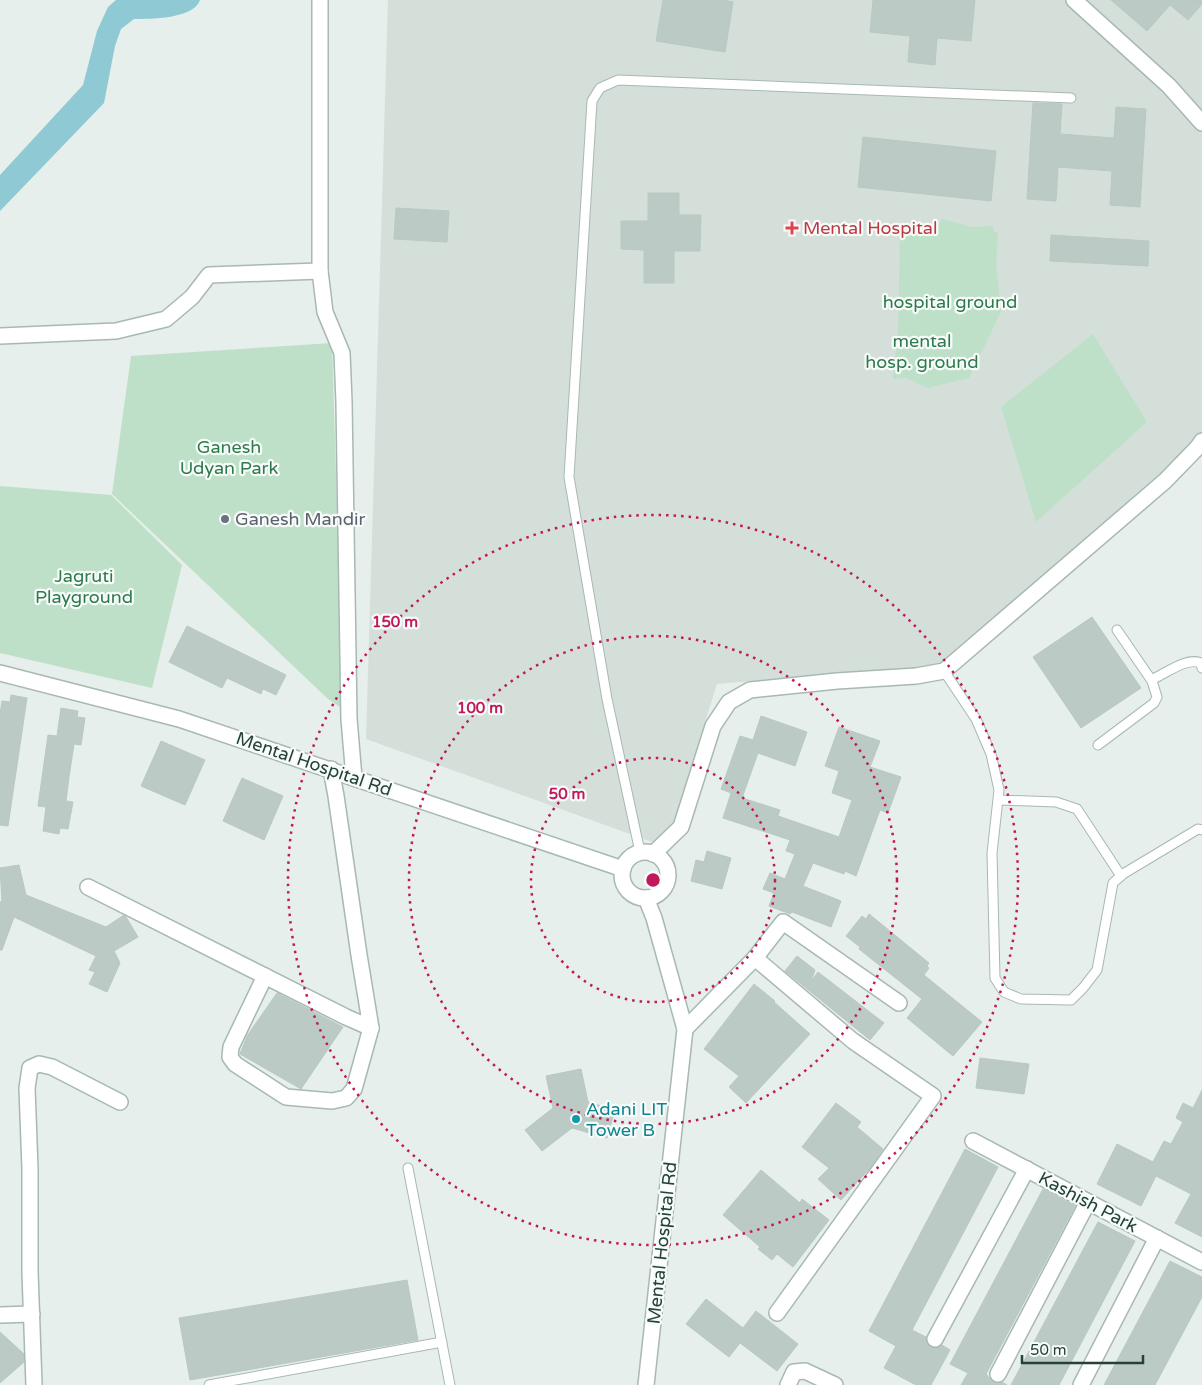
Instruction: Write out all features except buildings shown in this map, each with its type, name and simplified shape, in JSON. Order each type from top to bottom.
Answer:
[{"type":"street","points":[[320,0],[320,271],[325,312],[342,352],[349,719],[354,778]]},
{"type":"street","points":[[1074,0],[1169,86],[1202,123]]},
{"type":"street","points":[[0,336],[116,331],[166,319],[192,296],[208,275],[320,271]]},
{"type":"street","points":[[646,853],[662,859],[666,865],[668,879],[661,892],[646,898],[633,894],[627,889],[624,883],[623,869],[633,855],[646,853],[681,828],[714,726],[729,702],[750,690],[837,681],[916,676],[944,671],[1165,481],[1202,441]]},
{"type":"street","name":"Mental Hospital Rd","points":[[0,673],[179,719],[623,869]]},
{"type":"street","points":[[265,976],[230,1047],[230,1056],[235,1064],[286,1097],[332,1101],[346,1098],[354,1089],[372,1028],[331,770]]},
{"type":"street","points":[[88,887],[346,1017],[372,1028]]},
{"type":"street","name":"Mental Hospital Rd","points":[[646,898],[654,918],[685,1029],[646,1385]]},
{"type":"street","points":[[685,1029],[755,958],[783,922],[899,1004]]},
{"type":"street","points":[[755,958],[853,1041],[933,1096],[777,1314]]},
{"type":"street","points":[[34,1385],[27,1088],[30,1068],[39,1064],[52,1067],[120,1102]]},
{"type":"street","name":"Kashish Park","points":[[973,1141],[1202,1262]]},
{"type":"street","points":[[935,1339],[1027,1170]]},
{"type":"street","points":[[998,1374],[1088,1202]]},
{"type":"street","points":[[1081,1385],[1157,1238]]},
{"type":"street","points":[[0,1315],[32,1314]]},
{"type":"street","points":[[788,1385],[794,1372],[805,1371],[834,1385]]},
{"type":"lane","points":[[646,853],[608,699],[569,477],[592,101],[600,88],[618,80],[1070,98]]},
{"type":"lane","points":[[1098,745],[1154,703],[1156,697],[1152,681],[1117,630]]},
{"type":"lane","points":[[1152,681],[1187,662],[1196,661],[1202,663],[1202,668]]},
{"type":"lane","points":[[944,671],[976,719],[991,754],[999,790],[992,853],[995,978],[1004,992],[1021,999],[1071,1000],[1097,970],[1113,883],[1121,876],[1198,828],[1202,830]]},
{"type":"lane","points":[[999,800],[1056,802],[1077,809],[1121,876]]},
{"type":"lane","points":[[408,1168],[450,1385]]},
{"type":"lane","points":[[209,1385],[442,1342]]},
{"type":"shaded area","name":"Mental Hospital","points":[[388,0],[1202,0],[1202,455],[951,664],[717,684],[666,847],[366,739]]},
{"type":"green space","name":"hospital ground","points":[[942,219],[973,227],[993,226],[993,231],[998,233],[996,264],[1001,312],[969,378],[928,388],[906,378],[893,379],[898,331],[900,234],[915,235],[917,229],[936,228]]},
{"type":"green space","points":[[1093,334],[1147,422],[1036,522],[1001,407]]},
{"type":"green space","name":"Ganesh Udyan Park","points":[[332,343],[343,709],[328,699],[112,494],[131,356]]},
{"type":"green space","name":"Jagruti Playground","points":[[0,486],[111,495],[182,565],[152,688],[0,653]]},
{"type":"water","points":[[116,0],[200,0],[196,6],[181,14],[171,17],[134,19],[121,29],[115,46],[104,103],[0,211],[0,175],[83,85],[97,31],[108,7]]},
{"type":"place","name":"Mental Hospital","points":[[792,228]]},
{"type":"place","name":"Ganesh Mandir","points":[[225,519]]},
{"type":"place","name":"Adani LIT Tower B","points":[[576,1119]]},
{"type":"park label","name":"mental hosp. ground","points":[[922,351]]}]
